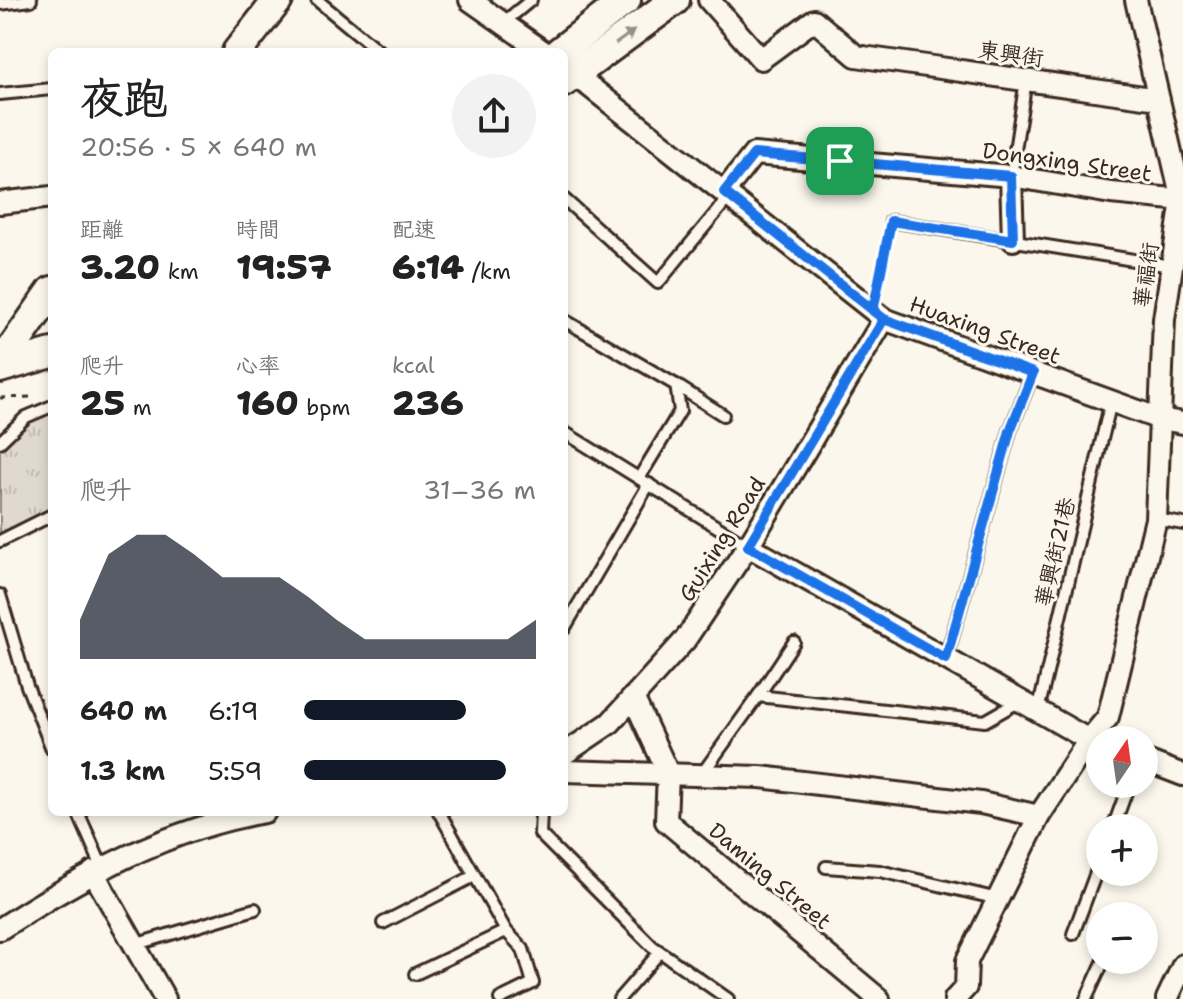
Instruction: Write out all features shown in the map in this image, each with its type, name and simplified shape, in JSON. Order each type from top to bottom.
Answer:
[{"type":"main road","points":[[240,48],[278,0]]},
{"type":"main road","points":[[568,66],[626,0]]},
{"type":"main road","points":[[568,67],[675,0]]},
{"type":"main road","points":[[6,349],[48,296]]},
{"type":"main road","points":[[6,349],[48,325]]},
{"type":"main road","points":[[6,349],[48,353]]},
{"type":"street","points":[[470,0],[538,48]]},
{"type":"street","name":"東興街","points":[[709,0],[761,59],[814,20],[856,56],[1158,99]]},
{"type":"street","name":"華福街","points":[[1103,726],[1108,717],[1156,519],[1164,319],[1171,266],[1179,244],[1183,200],[1136,0]]},
{"type":"street","name":"Huaxing Street","points":[[568,70],[879,315],[1160,419],[1183,423]]},
{"type":"street","name":"Dongxing Street","points":[[726,194],[754,154],[1011,176],[1111,193],[1183,200]]},
{"type":"street","points":[[1011,176],[1013,240]]},
{"type":"street","points":[[0,203],[48,197]]},
{"type":"street","name":"Guixing Road","points":[[568,751],[610,723],[685,640],[748,546],[879,315]]},
{"type":"street","points":[[748,546],[1086,738]]},
{"type":"street","points":[[633,697],[668,773]]},
{"type":"street","name":"華福街","points":[[955,999],[966,987],[967,961],[1039,816],[1086,753]]},
{"type":"street","points":[[1158,765],[1183,775]]},
{"type":"street","points":[[568,771],[702,774],[981,803],[1039,816]]},
{"type":"street","name":"Daming Street","points":[[668,773],[666,821],[879,999]]},
{"type":"street","points":[[0,929],[97,870],[176,834],[241,816]]},
{"type":"street","points":[[97,870],[176,999]]},
{"type":"street","points":[[139,943],[165,999]]},
{"type":"street","points":[[1167,999],[1183,966]]},
{"type":"lane","points":[[0,4],[31,0]]},
{"type":"lane","points":[[317,0],[375,48]]},
{"type":"lane","points":[[503,23],[531,0]]},
{"type":"lane","points":[[1011,176],[1026,80]]},
{"type":"lane","points":[[0,94],[48,89]]},
{"type":"lane","points":[[568,203],[658,283],[726,194]]},
{"type":"lane","points":[[891,221],[1171,266]]},
{"type":"lane","points":[[568,322],[723,415]]},
{"type":"lane","points":[[946,659],[1010,431],[1033,373]]},
{"type":"lane","points":[[568,622],[680,411],[676,385]]},
{"type":"lane","name":"華興街21巷","points":[[1029,706],[1111,401]]},
{"type":"lane","points":[[0,442],[26,417],[48,408]]},
{"type":"lane","points":[[568,434],[748,546]]},
{"type":"lane","points":[[0,541],[48,517]]},
{"type":"lane","points":[[1156,519],[1183,524]]},
{"type":"lane","points":[[0,595],[47,720]]},
{"type":"lane","points":[[702,774],[794,642]]},
{"type":"lane","points":[[758,696],[985,721],[1029,706]]},
{"type":"lane","points":[[79,816],[97,870]]},
{"type":"lane","points":[[441,816],[506,931],[523,949],[533,983],[500,999]]},
{"type":"lane","points":[[541,816],[540,834],[660,952],[728,999]]},
{"type":"lane","points":[[826,867],[880,871],[998,899]]},
{"type":"lane","points":[[383,923],[474,876]]},
{"type":"lane","points":[[1073,934],[1091,886]]},
{"type":"lane","points":[[139,943],[255,909]]},
{"type":"lane","points":[[415,974],[506,931]]},
{"type":"lane","points":[[619,999],[660,952]]},
{"type":"lane","points":[[1086,999],[1098,974]]},
{"type":"path","points":[[879,315],[891,221]]},
{"type":"path","points":[[0,398],[34,397]]},
{"type":"green space","points":[[48,414],[48,510],[0,535],[0,446],[29,421]]},
{"type":"route","points":[[840,161],[754,154],[724,192],[805,259],[884,319],[748,546],[946,659],[1010,431],[1033,373],[884,319],[873,311],[891,221],[1013,240],[1011,176],[840,161]]}]
